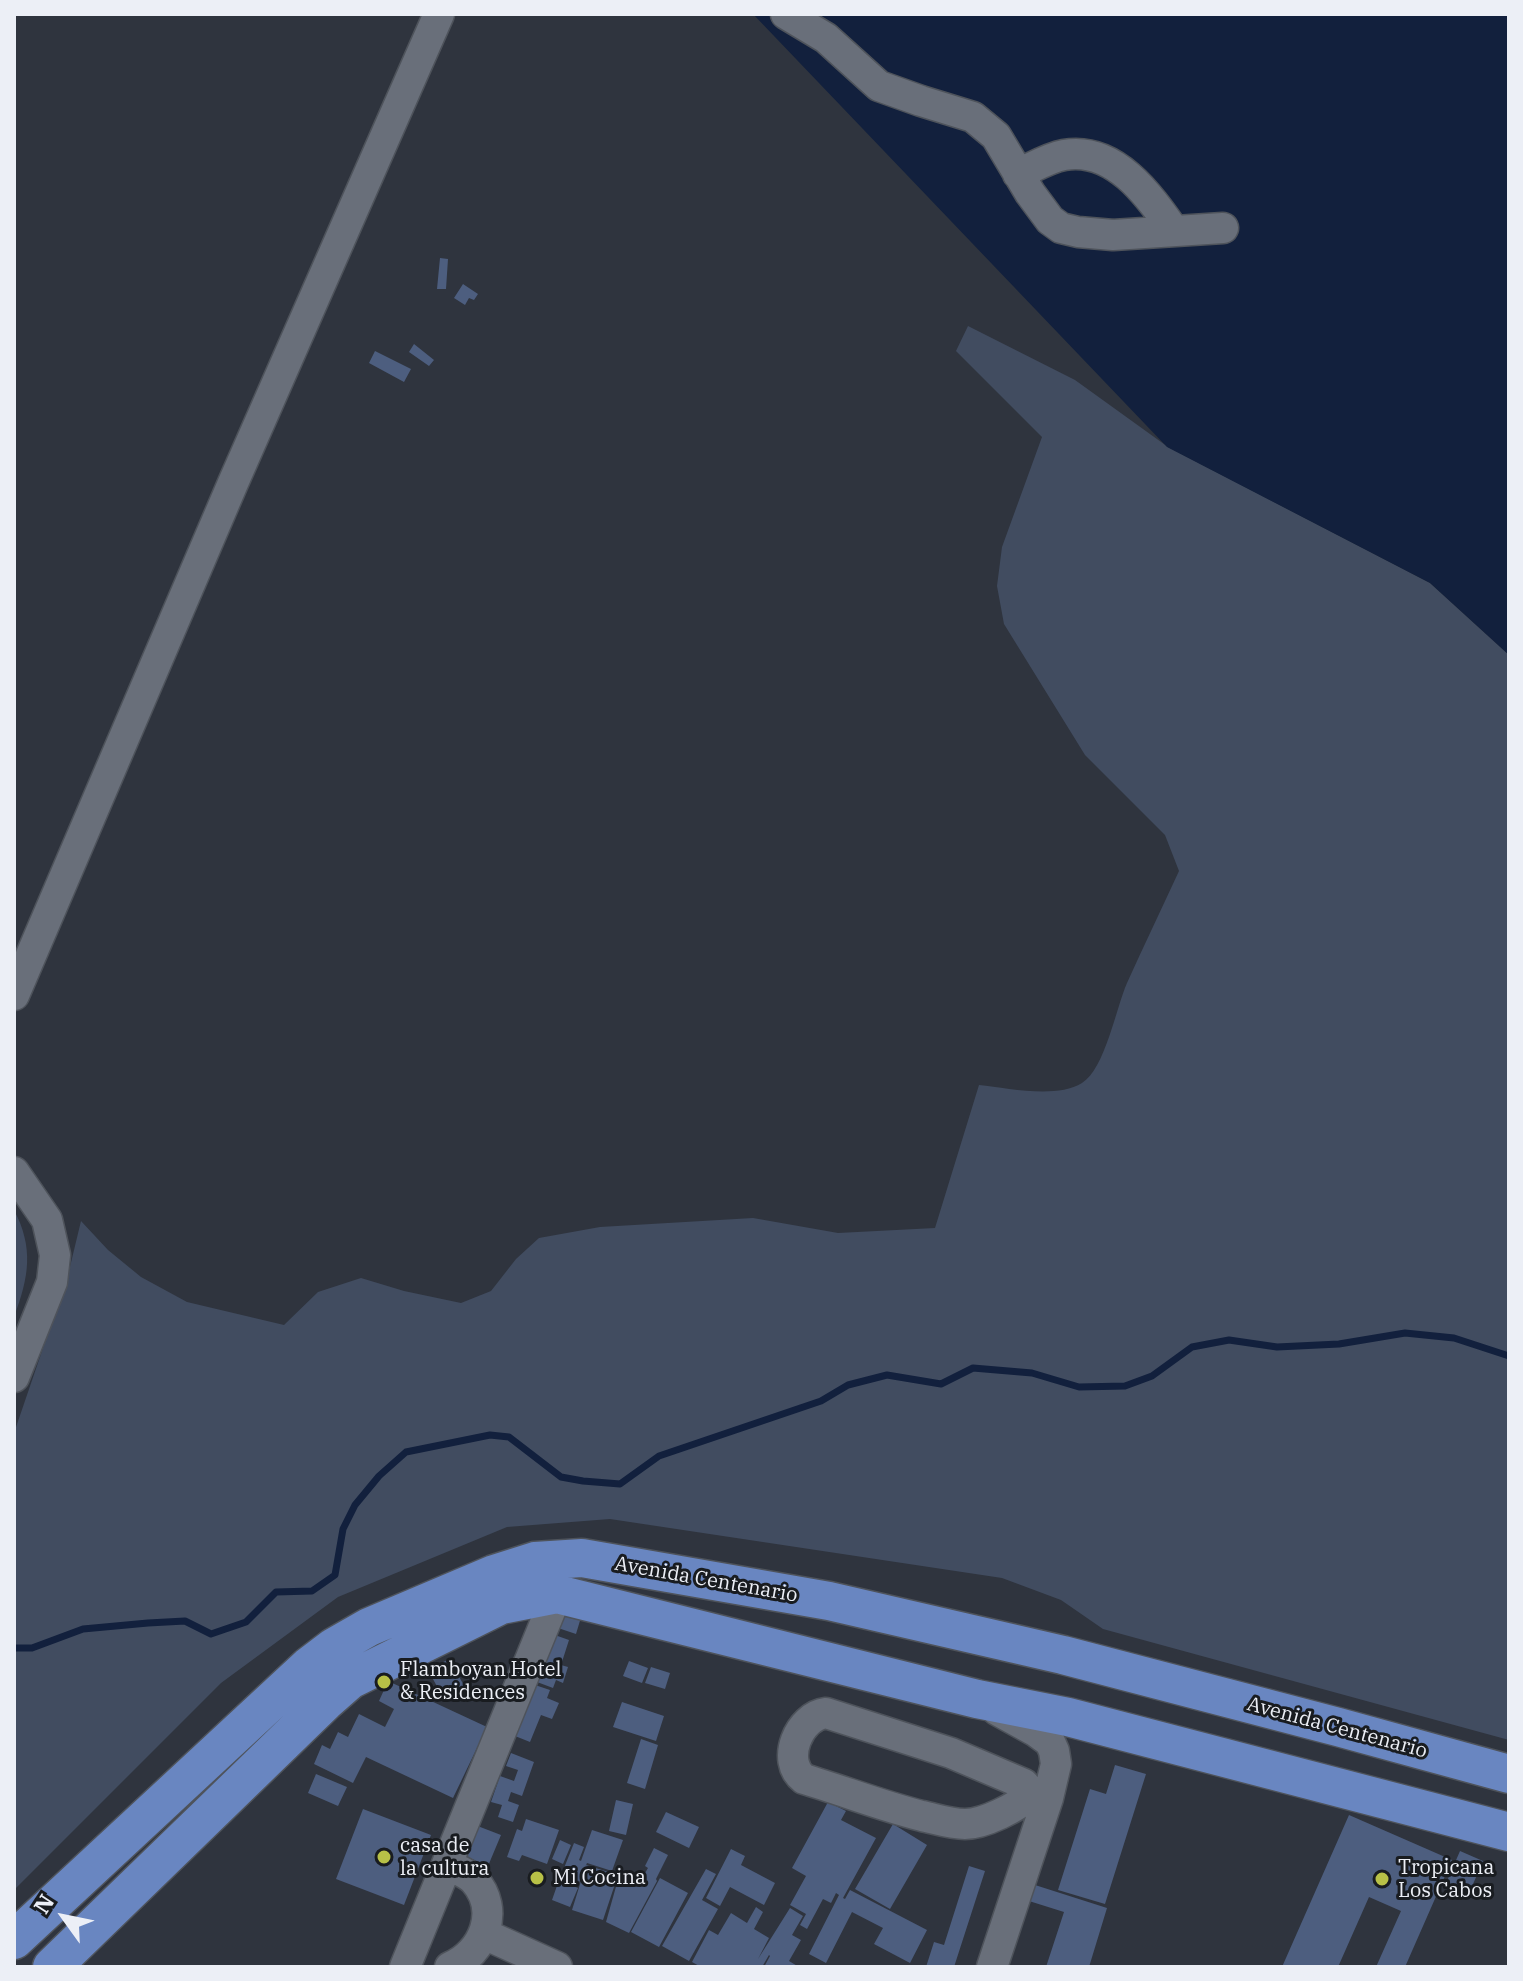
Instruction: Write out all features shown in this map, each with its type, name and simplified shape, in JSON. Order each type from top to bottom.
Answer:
[{"type":"main road","name":"Avenida Centenario","points":[[14,1940],[309,1666],[334,1647],[383,1621],[494,1574],[535,1561],[582,1558],[829,1601],[1063,1655],[1509,1774]]},
{"type":"main road","points":[[52,1967],[350,1680],[501,1605],[557,1594],[977,1699],[1068,1717],[1509,1832]]},
{"type":"street","points":[[14,995],[233,483],[439,14]]},
{"type":"street","points":[[786,14],[826,38],[879,86],[973,117],[996,136],[1050,220],[1061,228],[1113,235],[1223,228]]},
{"type":"street","points":[[1018,174],[1060,155],[1078,153],[1105,160],[1135,182],[1156,204],[1174,231]]},
{"type":"street","points":[[14,1172],[47,1220],[55,1255],[52,1282],[14,1377]]},
{"type":"street","points":[[409,1966],[557,1594]]},
{"type":"street","points":[[977,1699],[1050,1742],[1056,1764],[1039,1796],[992,1967]]},
{"type":"street","points":[[826,1713],[951,1753],[1024,1784],[1039,1796],[967,1824],[945,1821],[896,1809],[804,1779],[796,1774],[793,1767],[794,1747],[809,1720],[826,1713]]},
{"type":"street","points":[[447,1864],[475,1881],[484,1897],[487,1916],[484,1934],[475,1950],[461,1963],[450,1967]]},
{"type":"street","points":[[484,1934],[557,1967]]},
{"type":"shaded area","points":[[753,14],[1509,14],[1509,655],[1430,583],[1167,447]]},
{"type":"shaded area","points":[[968,326],[1075,380],[1168,447],[1430,583],[1509,655],[1509,1740],[1103,1629],[1061,1600],[1002,1578],[610,1519],[507,1527],[338,1597],[221,1683],[14,1890],[14,1433],[68,1275],[81,1221],[108,1250],[141,1277],[187,1302],[284,1325],[318,1292],[361,1278],[461,1303],[491,1291],[516,1259],[539,1238],[600,1227],[753,1218],[838,1233],[935,1228],[979,1085],[1032,1091],[1071,1088],[1090,1076],[1097,1065],[1127,983],[1179,871],[1165,835],[1085,755],[1004,624],[997,586],[1002,547],[1042,437],[956,351]]},
{"type":"shaded area","points":[[14,1210],[25,1237],[27,1263],[14,1317]]},
{"type":"building","points":[[440,258],[448,259],[446,289],[437,289]]},
{"type":"building","points":[[463,284],[478,294],[474,300],[469,298],[465,305],[454,298]]},
{"type":"building","points":[[414,344],[434,360],[429,366],[409,352]]},
{"type":"building","points":[[375,351],[411,369],[404,382],[369,363]]},
{"type":"building","points":[[562,1607],[582,1614],[576,1634],[555,1627]]},
{"type":"building","points":[[552,1634],[569,1640],[561,1665],[568,1667],[563,1683],[556,1680],[553,1688],[537,1682]]},
{"type":"building","points":[[449,1659],[466,1689],[445,1701],[428,1670]]},
{"type":"building","points":[[629,1661],[648,1668],[642,1683],[623,1676]]},
{"type":"building","points":[[651,1667],[670,1673],[665,1689],[645,1683]]},
{"type":"building","points":[[388,1681],[487,1727],[453,1798],[366,1757],[353,1783],[314,1764],[322,1745],[330,1749],[338,1732],[348,1737],[359,1714],[385,1727],[394,1709],[379,1701]]},
{"type":"building","points":[[535,1685],[550,1690],[547,1698],[559,1703],[552,1719],[541,1715],[530,1742],[515,1736]]},
{"type":"building","points":[[622,1702],[664,1716],[656,1741],[613,1727]]},
{"type":"building","points":[[641,1739],[658,1745],[645,1789],[627,1783]]},
{"type":"building","points":[[511,1753],[534,1762],[522,1796],[511,1792],[508,1801],[519,1805],[513,1822],[498,1817],[502,1805],[491,1802],[500,1776],[514,1781],[518,1770],[506,1766]]},
{"type":"building","points":[[1115,1765],[1146,1774],[1105,1904],[1058,1890],[1090,1789],[1106,1794]]},
{"type":"building","points":[[316,1774],[347,1787],[338,1806],[308,1793]]},
{"type":"building","points":[[616,1800],[633,1804],[626,1835],[609,1831]]},
{"type":"building","points":[[828,1802],[846,1811],[841,1820],[876,1838],[843,1898],[850,1890],[927,1930],[910,1963],[874,1944],[883,1928],[852,1912],[826,1963],[809,1954],[839,1895],[836,1893],[831,1903],[823,1899],[807,1929],[800,1925],[806,1914],[790,1905],[806,1876],[792,1868]]},
{"type":"building","name":"casa de la cultura","points":[[363,1809],[431,1835],[404,1905],[336,1879]]},
{"type":"building","points":[[666,1812],[699,1827],[689,1848],[656,1832]]},
{"type":"building","name":"Tropicana Los Cabos","points":[[1349,1815],[1452,1860],[1405,1967],[1376,1967],[1401,1911],[1369,1897],[1338,1967],[1282,1967]]},
{"type":"building","points":[[526,1819],[559,1830],[547,1864],[522,1855],[519,1861],[507,1857],[517,1829],[522,1831]]},
{"type":"building","points":[[893,1824],[927,1845],[890,1909],[855,1889]]},
{"type":"building","points":[[475,1825],[501,1835],[488,1866],[463,1855]]},
{"type":"building","points":[[592,1830],[623,1840],[612,1871],[587,1863],[578,1885],[567,1881],[568,1876],[562,1873],[574,1843],[584,1847],[581,1861]]},
{"type":"building","points":[[560,1840],[571,1845],[563,1864],[552,1859]]},
{"type":"building","points":[[654,1848],[668,1855],[629,1933],[606,1922],[621,1869],[637,1881],[648,1868],[645,1866]]},
{"type":"building","points":[[731,1849],[745,1856],[741,1865],[775,1883],[764,1905],[730,1887],[720,1906],[706,1898]]},
{"type":"building","points":[[1460,1851],[1483,1861],[1467,1898],[1444,1888]]},
{"type":"building","points":[[586,1865],[618,1875],[603,1920],[572,1910]]},
{"type":"building","points":[[969,1866],[985,1871],[954,1967],[926,1967],[934,1942],[944,1945]]},
{"type":"building","points":[[706,1869],[716,1874],[702,1900],[718,1909],[689,1961],[662,1946]]},
{"type":"building","points":[[660,1878],[688,1893],[659,1947],[631,1932]]},
{"type":"building","points":[[559,1880],[578,1888],[570,1907],[552,1900]]},
{"type":"building","points":[[1035,1885],[1107,1908],[1089,1967],[1046,1967],[1064,1912],[1029,1901]]},
{"type":"building","points":[[756,1907],[763,1912],[754,1929],[769,1938],[758,1959],[790,1908],[803,1916],[792,1935],[801,1940],[789,1961],[799,1967],[764,1967],[769,1955],[762,1967],[701,1967],[692,1962],[709,1930],[718,1935],[731,1913],[747,1923]]},
{"type":"waterway","points":[[14,1648],[32,1648],[83,1629],[185,1621],[211,1634],[246,1622],[276,1592],[312,1591],[335,1575],[343,1529],[355,1505],[379,1476],[406,1452],[490,1435],[509,1437],[561,1477],[620,1484],[659,1456],[821,1401],[848,1385],[887,1375],[941,1384],[973,1368],[1032,1373],[1079,1387],[1125,1386],[1152,1376],[1192,1347],[1229,1340],[1277,1347],[1339,1344],[1405,1333],[1454,1338],[1509,1356]]},
{"type":"place","name":"Flamboyan Hotel & Residences","points":[[384,1682]]},
{"type":"place","name":"casa de la cultura","points":[[384,1857]]},
{"type":"place","name":"Mi Cocina","points":[[537,1878]]},
{"type":"place","name":"Tropicana Los Cabos","points":[[1382,1879]]}]
